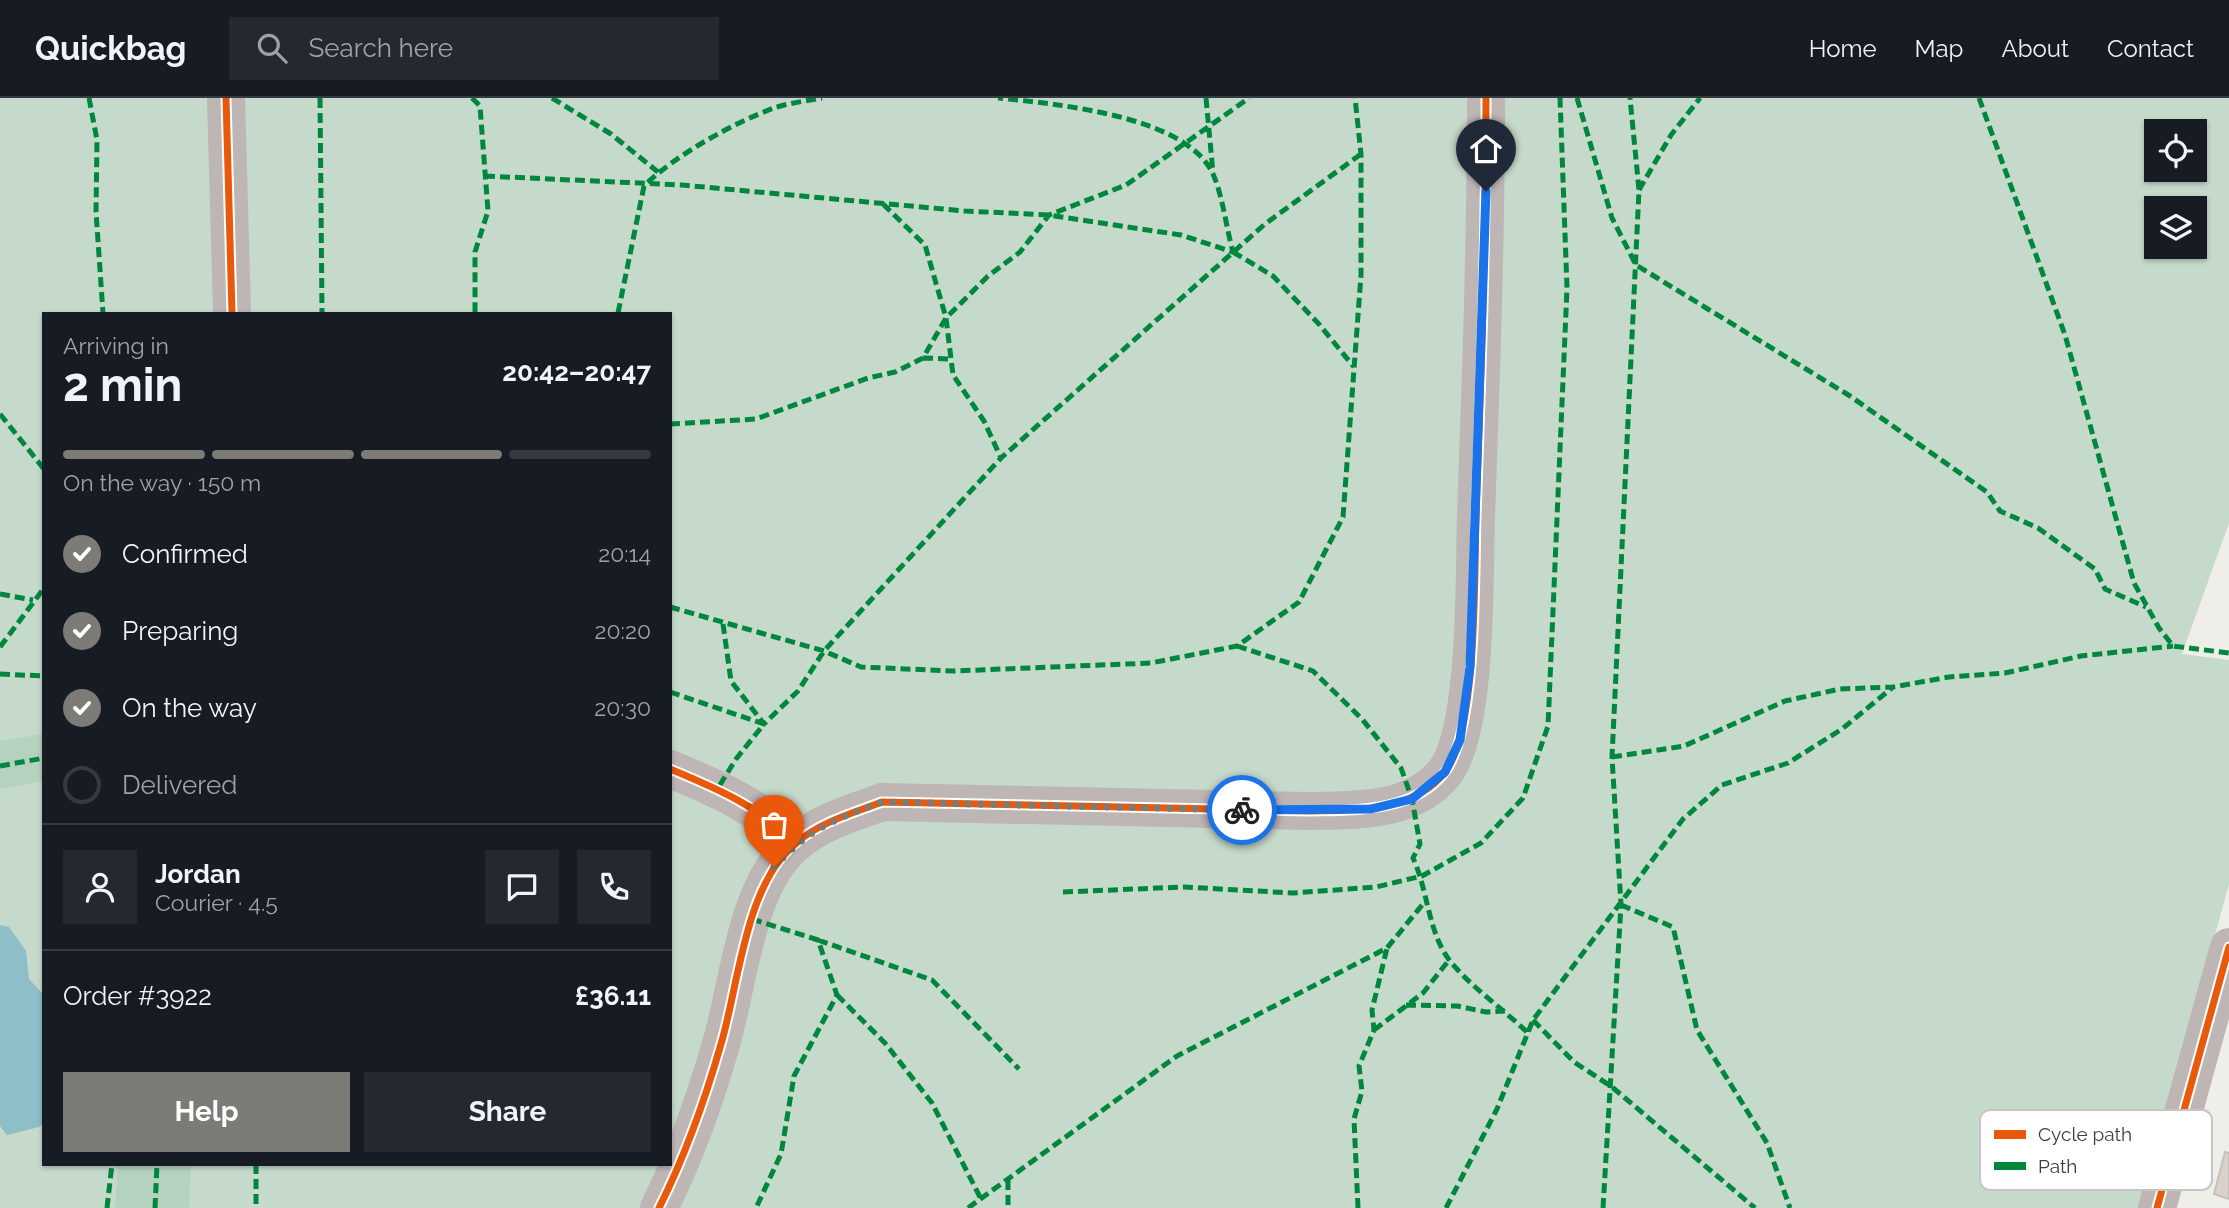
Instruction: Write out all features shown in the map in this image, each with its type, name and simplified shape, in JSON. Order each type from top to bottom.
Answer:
[{"type":"street","points":[[226,98],[232,312]]},
{"type":"street","points":[[659,1208],[678,1169],[721,1044],[752,919],[774,867],[796,843],[832,821],[882,802],[1308,811],[1371,809],[1412,799],[1445,772],[1460,740],[1470,667],[1485,263],[1486,98]]},
{"type":"street","points":[[672,770],[718,788],[769,817],[796,843]]},
{"type":"street","points":[[2184,1110],[2229,947]]},
{"type":"street","points":[[2157,1208],[2162,1190]]},
{"type":"green space","points":[[0,98],[2229,98],[2229,523],[2182,654],[2229,660],[2229,884],[2167,1110],[1980,1110],[1980,1190],[2145,1190],[2140,1208],[0,1208]]},
{"type":"green space","points":[[42,734],[42,781],[0,789],[0,741]]},
{"type":"green space","points":[[118,1166],[191,1166],[189,1208],[115,1208]]},
{"type":"water","points":[[0,925],[9,927],[26,951],[29,979],[42,993],[42,1124],[7,1135],[0,1126]]},
{"type":"building","points":[[2225,1152],[2229,1153],[2229,1199],[2214,1194]]},
{"type":"marked path","points":[[89,98],[97,140],[96,212],[103,312]]},
{"type":"marked path","points":[[320,98],[322,312]]},
{"type":"marked path","points":[[472,98],[480,106],[488,211],[475,252],[475,312]]},
{"type":"marked path","points":[[552,98],[611,134],[658,172]]},
{"type":"marked path","points":[[618,312],[644,186],[671,163],[741,122],[780,106],[822,98]]},
{"type":"marked path","points":[[485,176],[682,185],[965,211],[1049,215],[1181,235],[1233,252],[1213,174],[1198,154],[1176,138],[1117,116],[1052,104],[998,98]]},
{"type":"marked path","points":[[1206,98],[1213,173]]},
{"type":"marked path","points":[[672,424],[756,419],[868,378],[895,372],[923,358],[946,318],[988,276],[1020,252],[1049,215],[1126,185],[1249,98]]},
{"type":"marked path","points":[[672,608],[824,651],[861,667],[954,671],[1151,663],[1237,646],[1299,602],[1343,517],[1361,275],[1361,154],[1355,98]]},
{"type":"marked path","points":[[1063,892],[1184,887],[1293,893],[1376,887],[1422,876],[1481,843],[1523,798],[1548,726],[1567,288],[1560,98]]},
{"type":"marked path","points":[[1577,98],[1612,218],[1636,265],[1850,396],[1987,492],[2000,511],[2038,528],[2095,569],[2105,589],[2146,607]]},
{"type":"marked path","points":[[1603,1208],[1621,905],[1612,757],[1639,190],[1630,98]]},
{"type":"marked path","points":[[1639,190],[1671,135],[1700,98]]},
{"type":"marked path","points":[[1979,98],[2065,335],[2134,583],[2159,628],[2173,646],[2229,653]]},
{"type":"marked path","points":[[723,624],[731,681],[764,724],[798,691],[824,651],[1001,458],[1265,224],[1361,154]]},
{"type":"marked path","points":[[883,204],[925,245],[946,318],[953,375],[984,421],[1001,458]]},
{"type":"marked path","points":[[1233,252],[1273,276],[1318,323],[1354,367]]},
{"type":"marked path","points":[[923,358],[951,359]]},
{"type":"marked path","points":[[0,414],[42,466]]},
{"type":"marked path","points":[[0,647],[42,591]]},
{"type":"marked path","points":[[0,594],[33,600]]},
{"type":"marked path","points":[[1237,646],[1313,671],[1362,719],[1401,768],[1412,799],[1420,844],[1413,858],[1437,938],[1450,961],[1468,980],[1527,1032]]},
{"type":"marked path","points":[[1612,757],[1684,746],[1785,701],[1840,689],[1893,687],[1949,677],[2005,673],[2081,656],[2173,646]]},
{"type":"marked path","points":[[0,674],[42,676]]},
{"type":"marked path","points":[[1446,1208],[1497,1109],[1533,1020],[1683,819],[1722,785],[1788,763],[1842,729],[1893,687]]},
{"type":"marked path","points":[[672,693],[764,724],[736,759],[718,788]]},
{"type":"marked path","points":[[0,766],[42,758]]},
{"type":"marked path","points":[[968,1208],[1177,1056],[1387,948],[1427,899]]},
{"type":"marked path","points":[[1621,905],[1673,927],[1697,1030],[1767,1143],[1790,1208]]},
{"type":"marked path","points":[[752,919],[818,940],[837,995],[794,1076],[781,1154],[756,1208]]},
{"type":"marked path","points":[[818,940],[932,980],[1019,1069]]},
{"type":"marked path","points":[[1358,1208],[1354,1119],[1362,1091],[1359,1066],[1374,1030],[1372,1010],[1387,948]]},
{"type":"marked path","points":[[1374,1030],[1423,993],[1449,960]]},
{"type":"marked path","points":[[837,995],[885,1043],[932,1103],[981,1199]]},
{"type":"marked path","points":[[1406,1005],[1457,1006],[1486,1012],[1505,1011]]},
{"type":"marked path","points":[[1533,1020],[1574,1062],[1612,1087],[1755,1208]]},
{"type":"marked path","points":[[107,1208],[112,1166]]},
{"type":"marked path","points":[[155,1208],[157,1166]]},
{"type":"marked path","points":[[256,1166],[256,1208]]},
{"type":"marked path","points":[[1008,1180],[1008,1208]]},
{"type":"cycle path","points":[[226,98],[232,312]]},
{"type":"cycle path","points":[[659,1208],[686,1148],[708,1086],[721,1044],[746,936],[765,883],[779,861],[796,843],[815,829],[882,802],[1308,811],[1363,809],[1400,802],[1417,795],[1445,772],[1456,751],[1463,722],[1472,650],[1483,307],[1486,98]]},
{"type":"cycle path","points":[[672,770],[721,791],[752,809],[796,843]]},
{"type":"cycle path","points":[[2184,1110],[2229,947]]},
{"type":"cycle path","points":[[2157,1208],[2162,1190]]},
{"type":"way so far","points":[[774,867],[796,843],[832,821],[882,802],[1242,810]]},
{"type":"route","points":[[1242,810],[1371,809],[1412,799],[1445,772],[1460,740],[1470,667],[1486,191]]}]
